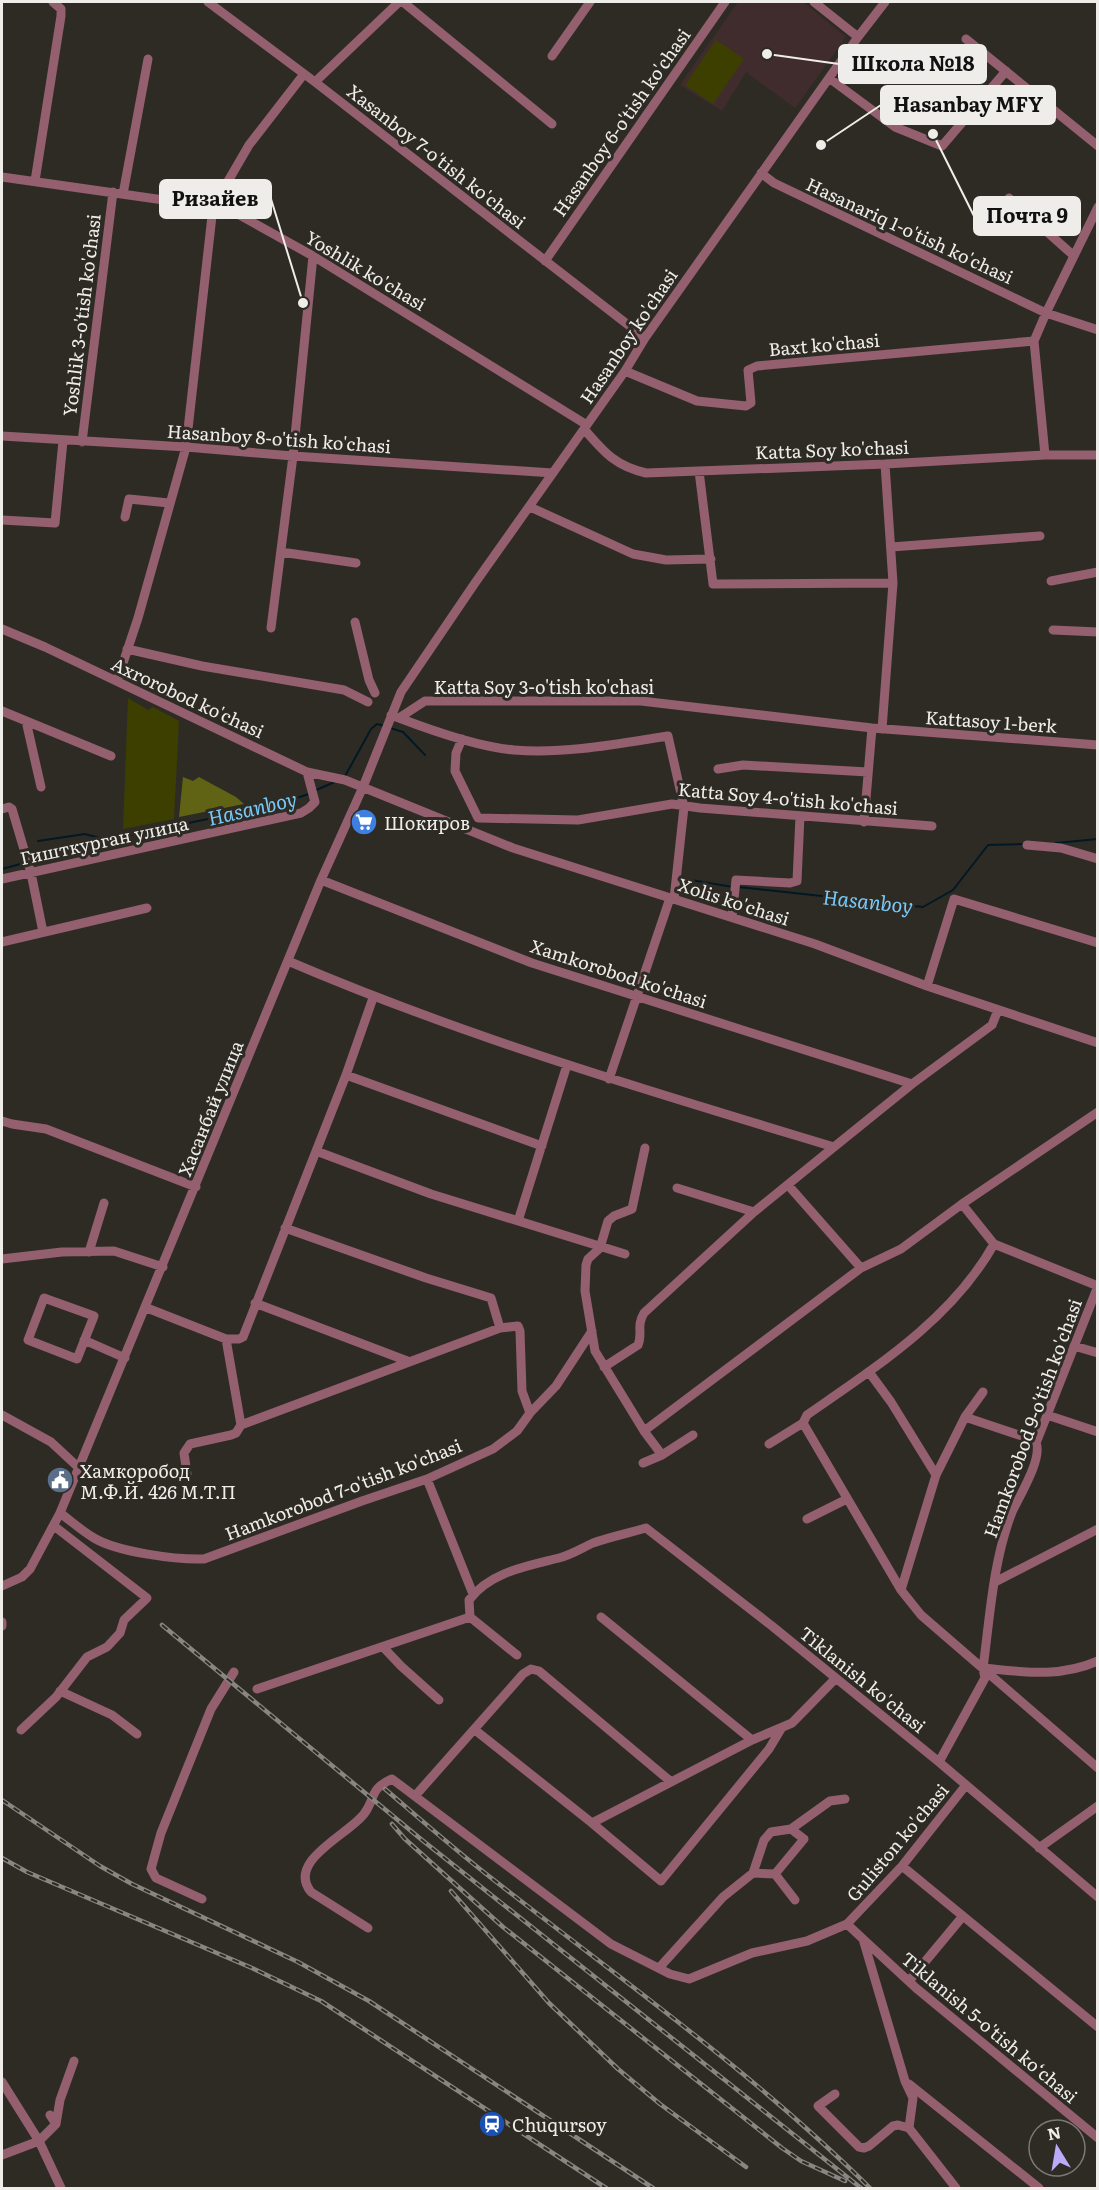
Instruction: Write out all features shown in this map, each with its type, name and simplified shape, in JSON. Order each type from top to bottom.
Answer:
[{"type":"street","points":[[35,181],[61,16],[60,9],[53,2]]},
{"type":"street","name":"Xasanboy 7-o'tish ko'chasi","points":[[208,2],[645,338]]},
{"type":"street","points":[[315,82],[401,2],[552,124]]},
{"type":"street","points":[[552,56],[590,2]]},
{"type":"street","name":"Hasanboy 6-o'tish ko'chasi","points":[[545,261],[725,2]]},
{"type":"street","points":[[814,2],[858,36]]},
{"type":"street","name":"Hasanboy ko'chasi","points":[[395,716],[402,692],[475,583],[554,473],[761,173],[858,36],[885,2]]},
{"type":"street","points":[[966,39],[1098,146]]},
{"type":"street","name":"Yoshlik 3-o'tish ko'chasi","points":[[81,442],[118,193],[148,59]]},
{"type":"street","points":[[829,78],[895,127],[942,146],[1006,71]]},
{"type":"street","points":[[117,681],[138,618],[186,447],[213,207],[249,145],[304,74]]},
{"type":"street","name":"Hasanariq 1-o'tish ko'chasi","points":[[761,173],[774,183],[1046,313],[1098,330]]},
{"type":"street","name":"Yoshlik ko'chasi","points":[[2,177],[213,207],[236,213],[313,256],[585,427]]},
{"type":"street","points":[[1009,198],[1073,255]]},
{"type":"street","points":[[1045,455],[1034,341],[1073,255],[1098,207]]},
{"type":"street","points":[[271,628],[293,456],[313,256]]},
{"type":"street","name":"Baxt ko'chasi","points":[[625,370],[697,401],[746,406],[751,403],[748,370],[757,366],[1034,341]]},
{"type":"street","name":"Katta Soy ko'chasi","points":[[585,427],[616,463],[630,470],[646,473],[1098,454]]},
{"type":"street","name":"Hasanboy 8-o'tish ko'chasi","points":[[2,436],[554,473]]},
{"type":"street","points":[[2,520],[55,523],[63,441]]},
{"type":"street","points":[[864,822],[868,772],[877,728],[893,583],[885,464]]},
{"type":"street","points":[[699,471],[713,584],[893,583]]},
{"type":"street","points":[[125,517],[129,499],[170,503]]},
{"type":"street","points":[[530,507],[633,554],[666,560],[711,560]]},
{"type":"street","points":[[891,547],[1040,537]]},
{"type":"street","points":[[281,552],[356,563]]},
{"type":"street","points":[[1051,581],[1098,572]]},
{"type":"street","points":[[127,649],[202,666],[344,690],[371,697],[356,622]]},
{"type":"street","name":"Axrorobod ko'chasi","points":[[2,629],[307,772],[341,779],[363,787]]},
{"type":"street","points":[[1053,630],[1098,632]]},
{"type":"street","name":"Katta Soy 3-o'tish ko'chasi","points":[[395,716],[425,701],[641,700],[877,728]]},
{"type":"street","points":[[2,711],[111,756]]},
{"type":"street","points":[[395,716],[435,732],[512,750],[554,751],[668,736],[684,807],[672,898],[609,1079]]},
{"type":"street","name":"Хасанбай улица","points":[[2,1586],[22,1577],[30,1569],[60,1513],[147,1308],[321,880],[363,787],[385,730],[395,716]]},
{"type":"street","points":[[26,721],[40,788]]},
{"type":"street","name":"Kattasoy 1-berk","points":[[877,728],[1098,745]]},
{"type":"street","name":"Katta Soy 4-o'tish ko'chasi","points":[[462,739],[456,753],[455,771],[478,818],[578,820],[672,804],[684,807],[932,826]]},
{"type":"street","points":[[718,769],[743,765],[868,772]]},
{"type":"street","name":"Гишткурган улица","points":[[2,879],[301,813],[315,802],[307,772]]},
{"type":"street","name":"Xolis ko'chasi","points":[[363,787],[513,848],[815,944],[927,986],[1098,1043]]},
{"type":"street","points":[[2,809],[9,807],[12,809],[31,873],[43,932]]},
{"type":"street","points":[[732,917],[734,885],[797,881],[800,816]]},
{"type":"street","points":[[1027,845],[1061,848],[1098,859]]},
{"type":"street","name":"Xamkorobod ko'chasi","points":[[321,880],[532,963],[912,1084]]},
{"type":"street","points":[[927,986],[954,899],[1098,943]]},
{"type":"street","points":[[2,942],[147,908]]},
{"type":"street","points":[[288,961],[373,998],[567,1065],[834,1147]]},
{"type":"street","points":[[147,1308],[226,1339],[243,1337],[346,1074],[373,998]]},
{"type":"street","points":[[604,1367],[638,1345],[639,1320],[644,1313],[754,1212],[912,1084],[992,1025],[998,1010]]},
{"type":"street","points":[[519,1221],[567,1065]]},
{"type":"street","points":[[346,1074],[542,1146]]},
{"type":"street","points":[[645,1431],[861,1268],[901,1249],[962,1204],[1098,1112]]},
{"type":"street","points":[[2,1121],[12,1125],[46,1129],[196,1187]]},
{"type":"street","points":[[645,1148],[632,1209],[608,1221],[600,1248],[588,1259],[586,1265],[585,1291],[595,1351],[662,1455]]},
{"type":"street","points":[[316,1151],[431,1194],[625,1254]]},
{"type":"street","points":[[788,1185],[861,1268]]},
{"type":"street","points":[[677,1188],[754,1212]]},
{"type":"street","points":[[89,1252],[104,1203]]},
{"type":"street","points":[[962,1204],[994,1244],[1098,1286]]},
{"type":"street","points":[[285,1228],[490,1298],[500,1328]]},
{"type":"street","points":[[770,1444],[802,1423],[807,1416],[869,1372],[954,1300],[980,1270],[994,1244]]},
{"type":"street","points":[[2,1259],[114,1251],[163,1267]]},
{"type":"street","name":"Hamkorobod 9-o'tish ko'chasi","points":[[939,1762],[985,1678],[983,1668],[998,1561],[1012,1514],[1036,1459],[1038,1447],[1036,1443],[1098,1286]]},
{"type":"street","points":[[44,1298],[94,1316],[84,1340],[77,1359],[28,1340],[44,1298]]},
{"type":"street","points":[[255,1302],[410,1362]]},
{"type":"street","points":[[187,1474],[184,1453],[190,1444],[231,1435],[236,1433],[241,1425],[500,1328],[518,1326],[520,1331],[522,1391],[530,1413]]},
{"type":"street","name":"Hamkorobod 7-o'tish ko'chasi","points":[[60,1513],[96,1539],[120,1548],[188,1560],[204,1559],[427,1479],[502,1443],[517,1431],[530,1413],[556,1386],[592,1331]]},
{"type":"street","points":[[226,1339],[241,1425]]},
{"type":"street","points":[[84,1340],[125,1358]]},
{"type":"street","points":[[1074,1346],[1098,1353]]},
{"type":"street","points":[[869,1372],[891,1402],[936,1475]]},
{"type":"street","points":[[901,1590],[936,1475],[965,1417],[983,1392]]},
{"type":"street","points":[[1047,1414],[1098,1432]]},
{"type":"street","points":[[2,1415],[51,1442],[78,1468]]},
{"type":"street","points":[[965,1417],[1031,1439],[1036,1443]]},
{"type":"street","points":[[802,1423],[901,1590],[921,1615],[1098,1768]]},
{"type":"street","points":[[643,1463],[662,1455],[693,1435]]},
{"type":"street","points":[[427,1479],[473,1594],[469,1600],[470,1617],[517,1655]]},
{"type":"street","points":[[807,1518],[847,1499]]},
{"type":"street","points":[[21,1730],[60,1691],[87,1657],[107,1647],[120,1634],[124,1620],[147,1598],[54,1526]]},
{"type":"street","name":"Tiklanish ko'chasi","points":[[473,1594],[510,1571],[561,1558],[604,1540],[646,1528],[772,1626],[939,1762],[1098,1897]]},
{"type":"street","points":[[995,1582],[1098,1529]]},
{"type":"street","points":[[257,1689],[470,1617]]},
{"type":"street","points":[[601,1617],[752,1740]]},
{"type":"street","points":[[383,1647],[439,1700]]},
{"type":"street","points":[[983,1668],[1038,1674],[1080,1669],[1098,1661]]},
{"type":"street","points":[[415,1796],[531,1669],[539,1671],[670,1781]]},
{"type":"street","points":[[202,1899],[156,1878],[151,1869],[161,1833],[211,1709],[234,1672]]},
{"type":"street","points":[[592,1823],[752,1740],[781,1729],[797,1719],[836,1678]]},
{"type":"street","points":[[60,1691],[112,1715],[137,1734]]},
{"type":"street","points":[[475,1730],[661,1881],[769,1749],[781,1729]]},
{"type":"street","name":"Guliston ko'chasi","points":[[368,1928],[311,1892],[305,1884],[304,1875],[317,1855],[364,1814],[380,1784],[392,1779],[611,1944],[655,1966],[689,1979],[752,1953],[807,1941],[847,1924],[902,1866],[966,1785]]},
{"type":"street","points":[[655,1966],[723,1898],[753,1873],[764,1840],[771,1832],[791,1829],[830,1801],[845,1799]]},
{"type":"street","points":[[1039,1848],[1098,1806]]},
{"type":"street","points":[[775,1874],[804,1839],[791,1829]]},
{"type":"street","points":[[902,1866],[1098,2027]]},
{"type":"street","points":[[753,1873],[775,1874],[795,1900]]},
{"type":"street","points":[[909,1981],[963,1916]]},
{"type":"street","name":"Tiklanish 5-o'tish ko‘chasi","points":[[847,1924],[909,1981],[1098,2138]]},
{"type":"street","points":[[863,1939],[905,2081],[913,2098],[909,2128]]},
{"type":"street","points":[[2,2155],[39,2141],[56,2124],[60,2100],[74,2061]]},
{"type":"street","points":[[905,2081],[1039,2188]]},
{"type":"street","points":[[2,2082],[39,2141],[61,2188]]},
{"type":"street","points":[[835,2094],[818,2106],[859,2147],[869,2146],[893,2126],[909,2128],[956,2188]]},
{"type":"street","points":[[50,2115],[56,2124]]},
{"type":"shaded area","points":[[738,2],[803,2],[846,37],[795,108],[746,72],[722,111],[680,85]]},
{"type":"shaded area","points":[[716,40],[744,59],[713,104],[685,85]]},
{"type":"shaded area","points":[[128,698],[148,710],[153,707],[179,721],[174,819],[123,829]]},
{"type":"shaded area","points":[[183,777],[193,781],[199,777],[236,797],[244,804],[179,817]]},
{"type":"waterway","name":"Hasanboy","points":[[344,778],[371,729],[377,724],[385,726]]},
{"type":"waterway","name":"Hasanboy","points":[[390,728],[403,732],[425,755]]},
{"type":"waterway","name":"Hasanboy","points":[[314,791],[337,781]]},
{"type":"waterway","name":"Hasanboy","points":[[38,841],[85,834],[107,840],[275,805],[309,794]]},
{"type":"waterway","name":"Hasanboy","points":[[1056,843],[1098,839]]},
{"type":"waterway","name":"Hasanboy","points":[[738,887],[923,907],[953,890],[988,845],[1023,844]]},
{"type":"waterway","name":"Hasanboy","points":[[2,869],[24,863]]},
{"type":"waterway","name":"Hasanboy","points":[[685,879],[733,887]]},
{"type":"railway","points":[[162,1625],[422,1840],[861,2188]]},
{"type":"railway","points":[[385,1789],[477,1866],[733,2066],[780,2105],[870,2188]]},
{"type":"railway","points":[[2,1800],[100,1866],[132,1884],[298,1962],[369,2001],[653,2188]]},
{"type":"railway","points":[[392,1824],[405,1839],[503,1927],[782,2148],[801,2161],[845,2181]]},
{"type":"railway","points":[[2,1858],[27,1872],[252,1968],[321,2001],[606,2188]]},
{"type":"railway","points":[[451,1891],[549,2003],[618,2069],[660,2104],[746,2167]]},
{"type":"place","name":"Школа №18","points":[[767,54]]},
{"type":"place","name":"Почта 9","points":[[933,134]]},
{"type":"place","name":"Hasanbay MFY","points":[[821,145]]},
{"type":"place","name":"Ризайев","points":[[303,303]]},
{"type":"place","name":"Шокиров","points":[[364,822]]},
{"type":"place","name":"Хамкоробод М.Ф.Й. 426 М.Т.П","points":[[60,1480]]},
{"type":"place","name":"Chuqursoy","points":[[492,2124]]}]
